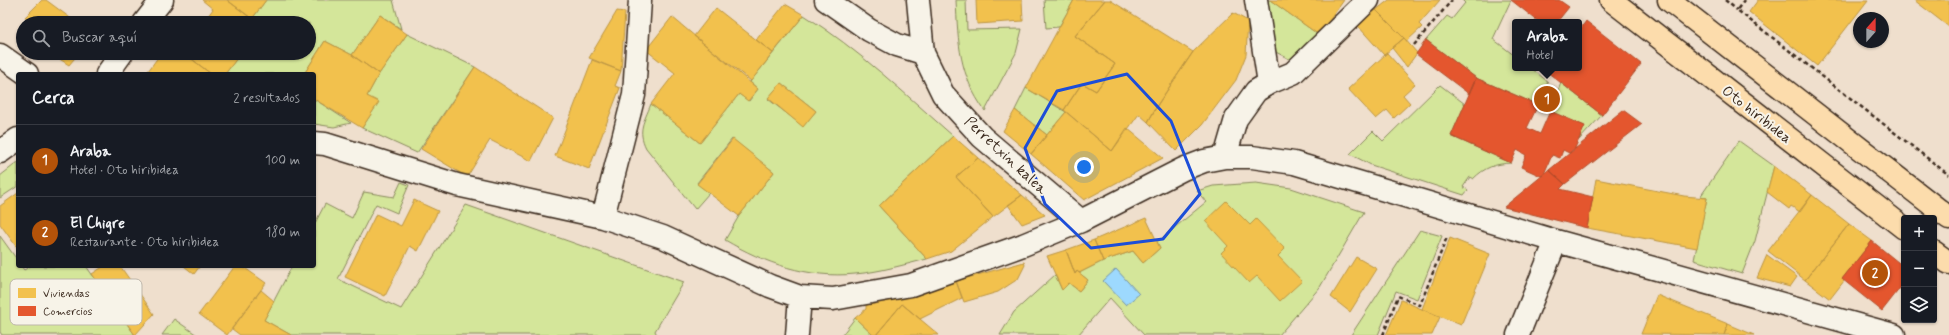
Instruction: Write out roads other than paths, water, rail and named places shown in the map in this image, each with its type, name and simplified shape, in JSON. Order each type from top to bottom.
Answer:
[{"type":"main road","name":"Oto hiribidea","points":[[1611,0],[1901,226]]},
{"type":"main road","points":[[1669,0],[1949,218]]},
{"type":"main road","points":[[1937,254],[1949,264]]},
{"type":"street","points":[[149,16],[162,0]]},
{"type":"street","points":[[603,217],[634,94],[640,0]]},
{"type":"street","points":[[826,0],[876,34],[897,45],[923,53],[918,0]]},
{"type":"street","points":[[1256,0],[1269,83]]},
{"type":"street","points":[[1225,157],[1236,119],[1256,91],[1269,83],[1293,73],[1368,0]]},
{"type":"street","name":"Perretxin kalea","points":[[923,53],[943,94],[982,137],[1081,221]]},
{"type":"street","points":[[0,55],[24,72]]},
{"type":"street","points":[[108,72],[117,60]]},
{"type":"street","points":[[0,152],[16,140]]},
{"type":"street","points":[[316,143],[325,144],[457,185],[603,217],[663,237],[770,286],[800,297],[833,299],[911,285],[1024,245],[1081,221],[1183,169],[1204,161],[1225,157],[1252,157],[1294,163],[1556,241],[1894,335]]},
{"type":"street","points":[[1518,335],[1556,241]]},
{"type":"street","points":[[797,335],[800,297]]},
{"type":"water","points":[[1116,269],[1139,294],[1126,305],[1103,281]]},
{"type":"place","name":"Araba","points":[[1547,99]]},
{"type":"place","name":"El Chigre","points":[[1875,273]]}]
